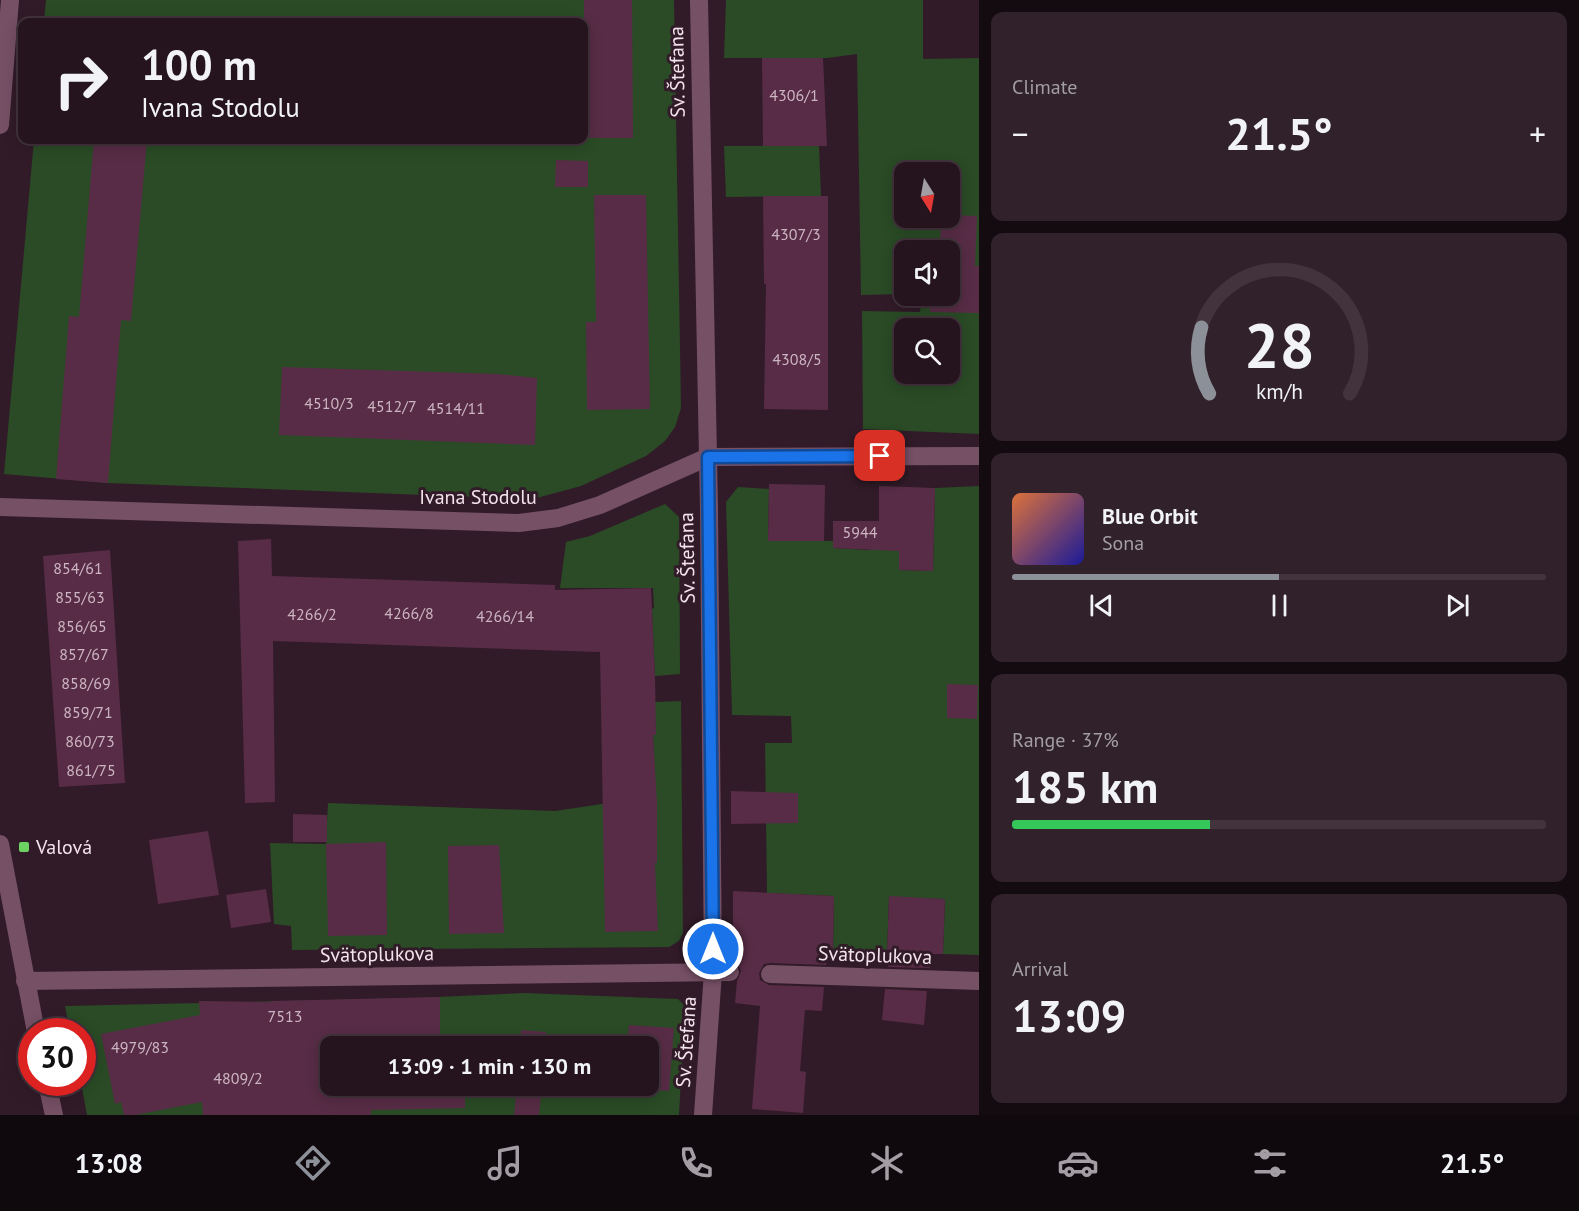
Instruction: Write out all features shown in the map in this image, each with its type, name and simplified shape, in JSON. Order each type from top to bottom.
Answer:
[{"type":"street","points":[[0,125],[10,0]]},
{"type":"street","name":"Sv. Štefana","points":[[699,0],[708,457],[722,972],[703,1115]]},
{"type":"street","name":"Ivana Stodolu","points":[[0,507],[519,523],[558,518],[600,505],[708,457],[979,456]]},
{"type":"street","points":[[0,844],[33,1018]]},
{"type":"street","name":"Svätoplukova","points":[[25,981],[722,972]]},
{"type":"street","name":"Svätoplukova","points":[[770,974],[979,981]]},
{"type":"street","points":[[50,1096],[54,1115]]},
{"type":"green space","points":[[46,0],[674,0],[681,408],[675,427],[665,441],[646,456],[581,486],[533,499],[108,483],[4,474],[34,144],[588,144],[588,18],[44,18]]},
{"type":"green space","points":[[726,0],[923,0],[923,59],[979,58],[979,434],[863,429],[862,311],[920,312],[921,306],[960,306],[960,240],[894,240],[894,294],[861,295],[857,54],[827,58],[724,58]]},
{"type":"green space","points":[[724,146],[819,146],[821,196],[726,197]]},
{"type":"green space","points":[[979,486],[979,955],[943,954],[945,899],[889,897],[887,953],[833,951],[834,896],[767,893],[765,743],[792,743],[791,716],[732,715],[726,502],[738,487],[769,489],[768,540],[833,541],[833,548],[868,550],[899,543],[899,570],[933,571],[935,488]]},
{"type":"green space","points":[[665,504],[679,517],[680,674],[655,676],[653,588],[560,588],[566,542],[590,536]]},
{"type":"green space","points":[[681,701],[683,933],[679,941],[669,947],[292,950],[291,926],[274,924],[270,843],[326,844],[328,803],[555,811],[602,804],[656,803],[653,735],[656,735],[655,716],[601,716],[605,704]]},
{"type":"green space","points":[[524,993],[678,999],[685,1006],[679,1115],[87,1115],[83,1096],[96,1096],[96,1018],[67,1018],[65,1006],[416,998]]},
{"type":"building","points":[[584,0],[632,0],[633,138],[588,138],[588,18],[584,18]]},
{"type":"building","points":[[762,58],[823,58],[827,146],[763,146]]},
{"type":"building","points":[[94,144],[147,144],[131,321],[121,320],[108,483],[56,479],[69,316],[79,317]]},
{"type":"building","points":[[556,160],[588,161],[588,187],[555,187]]},
{"type":"building","points":[[594,195],[646,195],[650,409],[587,410],[586,322],[596,322]]},
{"type":"building","points":[[763,196],[828,196],[828,410],[764,409],[766,284],[764,284]]},
{"type":"building","points":[[960,215],[977,216],[975,266],[979,266],[979,313],[930,312],[930,306],[960,306],[960,240],[940,240],[941,228],[960,228]]},
{"type":"building","points":[[282,367],[498,374],[537,378],[535,445],[279,435]]},
{"type":"building","points":[[769,484],[825,485],[824,541],[768,541]]},
{"type":"building","points":[[879,486],[935,488],[933,571],[899,570],[899,551],[833,548],[833,521],[879,521]]},
{"type":"building","points":[[271,539],[272,576],[555,585],[555,590],[651,588],[655,676],[656,735],[653,735],[657,803],[657,863],[655,863],[658,931],[605,932],[600,652],[273,641],[275,802],[245,803],[238,541]]},
{"type":"building","points":[[110,550],[125,783],[59,787],[43,556]]},
{"type":"building","points":[[947,684],[978,685],[977,719],[947,718]]},
{"type":"building","points":[[731,791],[798,793],[798,823],[731,824]]},
{"type":"building","points":[[293,814],[327,815],[327,842],[293,842]]},
{"type":"building","points":[[208,831],[219,895],[158,904],[149,840]]},
{"type":"building","points":[[386,842],[387,935],[328,936],[326,844]]},
{"type":"building","points":[[499,845],[504,933],[449,934],[448,846]]},
{"type":"building","points":[[266,889],[271,922],[231,928],[226,895]]},
{"type":"building","points":[[733,891],[834,896],[833,951],[827,951],[826,965],[770,963],[764,964],[759,973],[760,980],[769,985],[824,987],[822,1011],[805,1010],[800,1071],[806,1072],[803,1113],[752,1109],[760,1006],[735,1003],[737,981],[741,971],[739,966],[733,962]]},
{"type":"building","points":[[889,896],[945,899],[943,954],[931,954],[930,968],[888,967],[890,953],[887,953]]},
{"type":"building","points":[[885,989],[927,991],[924,1025],[882,1020]]},
{"type":"building","points":[[440,997],[440,1036],[320,1036],[320,1096],[465,1096],[465,1108],[371,1110],[371,1115],[203,1115],[202,1102],[135,1115],[124,1115],[121,1102],[115,1104],[101,1034],[200,1015],[199,1001]]},
{"type":"building","points":[[629,1025],[674,1028],[669,1091],[659,1090],[659,1036],[628,1036]]},
{"type":"building","points":[[521,1030],[546,1032],[546,1036],[521,1036]]},
{"type":"building","points":[[516,1096],[541,1096],[539,1115],[514,1115]]},
{"type":"place","name":"Valová","points":[[24,847]]},
{"type":"route","points":[[713,949],[708,457],[880,456]]}]
